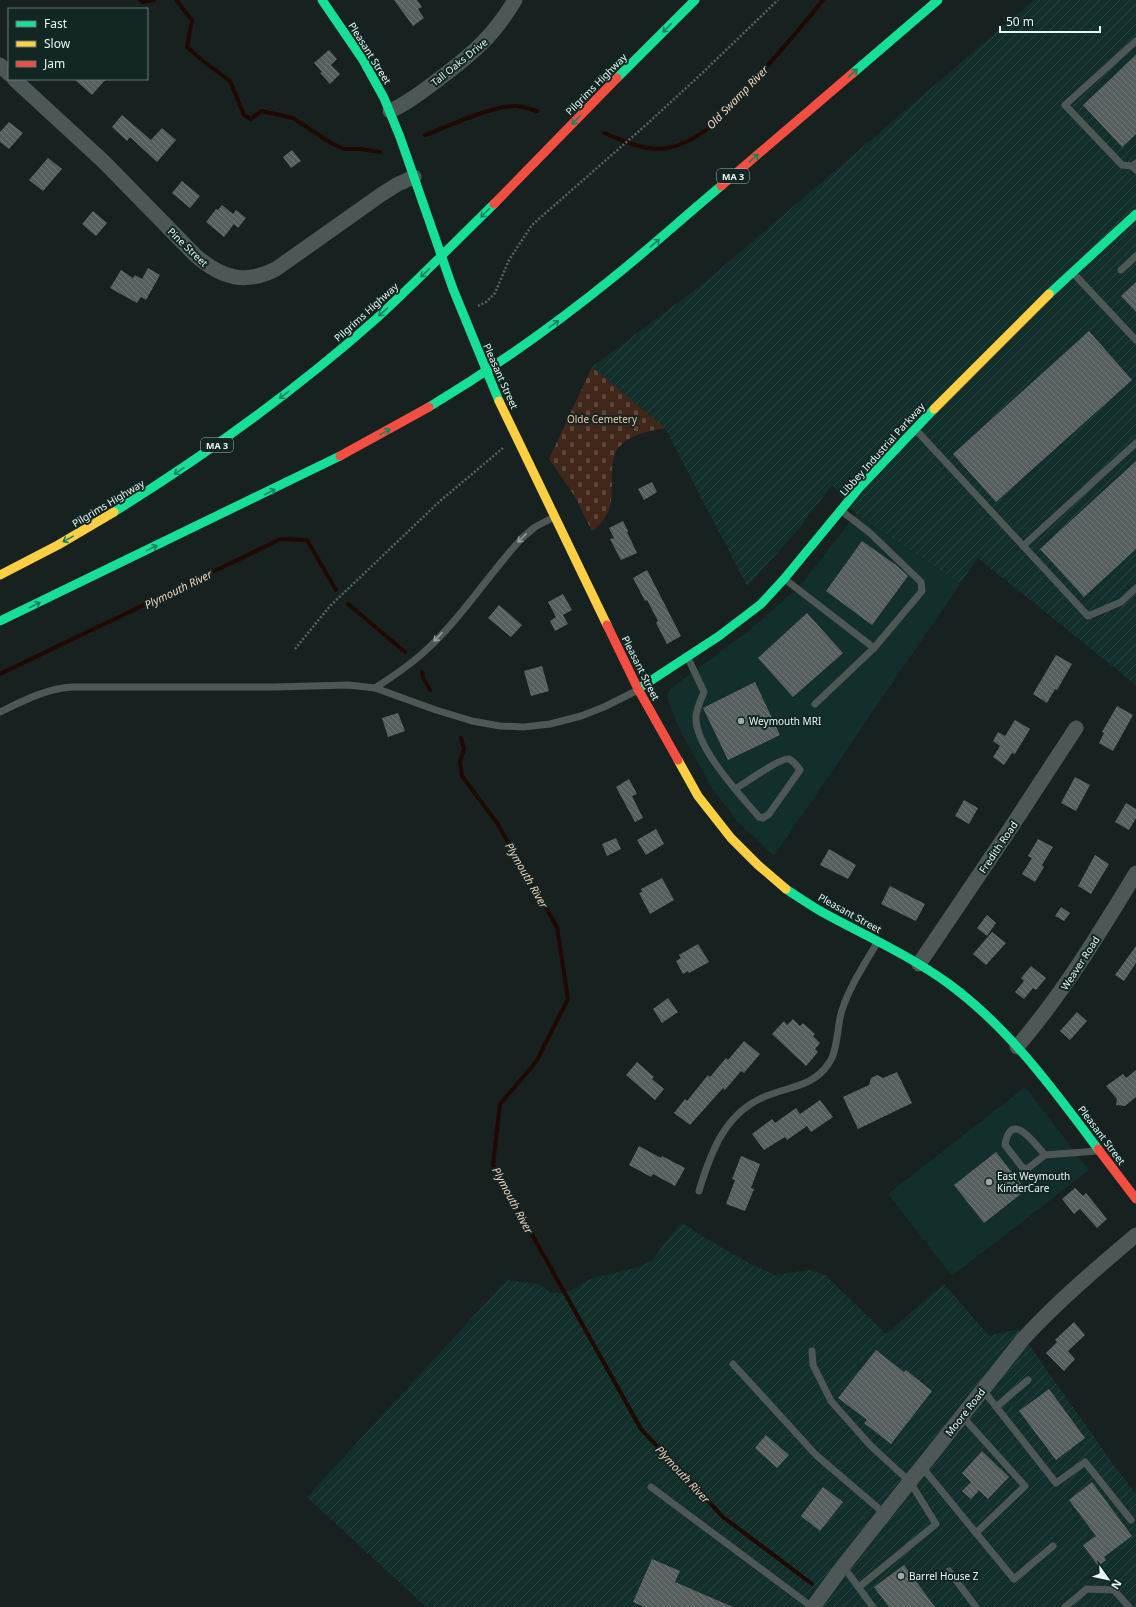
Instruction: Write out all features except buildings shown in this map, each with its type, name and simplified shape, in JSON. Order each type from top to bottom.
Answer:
[{"type":"main road","name":"Pleasant Street","points":[[322,0],[351,40],[371,72],[390,111],[462,313],[496,394],[638,689],[698,796],[731,838],[758,865],[785,888],[821,911],[919,964],[949,984],[971,1002],[1017,1047],[1050,1085],[1136,1199]]},
{"type":"main road","name":"Pilgrims Highway","points":[[0,575],[111,515],[212,449],[308,376],[412,285],[695,0]]},
{"type":"main road","name":"MA 3","points":[[0,621],[320,467],[381,435],[451,394],[522,347],[633,262],[938,0]]},
{"type":"main road","name":"Libbey Industrial Parkway","points":[[638,689],[688,658],[761,604],[784,579],[841,510],[914,428],[1073,273],[1136,214]]},
{"type":"street","name":"Tall Oaks Drive","points":[[390,111],[413,98],[476,50],[490,37],[501,23],[515,0]]},
{"type":"street","points":[[0,65],[8,73]]},
{"type":"street","name":"Pine Street","points":[[15,80],[99,158],[200,260],[216,271],[225,275],[245,278],[255,277],[271,272],[382,194],[398,184],[414,177]]},
{"type":"street","name":"Fredith Road","points":[[919,964],[1076,728]]},
{"type":"street","name":"Weaver Road","points":[[1017,1047],[1042,1018],[1065,986],[1136,873]]},
{"type":"street","name":"Moore Road","points":[[813,1607],[843,1566],[1023,1339],[1048,1312],[1081,1281],[1136,1235]]},
{"type":"lane","points":[[1135,166],[1122,165],[1065,105],[1136,41]]},
{"type":"lane","points":[[1121,270],[1136,256]]},
{"type":"lane","points":[[1073,273],[1136,340]]},
{"type":"lane","points":[[914,428],[1088,616],[1121,602],[1136,588]]},
{"type":"lane","points":[[1023,546],[1136,443]]},
{"type":"lane","points":[[815,704],[874,648],[922,592],[921,582],[870,533],[841,510]]},
{"type":"lane","points":[[374,688],[402,670],[425,652],[522,538],[535,527],[554,517]]},
{"type":"lane","points":[[784,579],[874,648]]},
{"type":"lane","points":[[688,658],[704,692],[696,716],[699,734],[719,768],[735,789],[759,817],[762,818],[769,814],[800,770],[790,760],[785,759],[771,766],[735,789]]},
{"type":"lane","points":[[0,712],[43,693],[58,688],[71,687],[348,686],[374,688],[472,721],[500,726],[524,727],[550,724],[581,716],[604,707],[638,689]]},
{"type":"lane","points":[[699,1190],[707,1162],[715,1144],[728,1125],[737,1116],[746,1108],[768,1095],[809,1082],[820,1074],[830,1062],[841,1011],[851,987],[878,941]]},
{"type":"lane","points":[[1045,1155],[1024,1132],[1018,1129],[1012,1130],[1006,1136],[1005,1145],[1022,1167],[1027,1169],[1045,1155],[1101,1151]]},
{"type":"lane","points":[[812,1351],[813,1365],[830,1400],[870,1445],[910,1482],[936,1524],[859,1587]]},
{"type":"lane","points":[[733,1364],[816,1455],[885,1514]]},
{"type":"lane","points":[[996,1407],[1028,1380]]},
{"type":"lane","points":[[983,1390],[1056,1483],[1085,1462],[1131,1520]]},
{"type":"lane","points":[[962,1416],[1025,1486],[976,1533]]},
{"type":"lane","points":[[922,1467],[1014,1579],[1053,1546]]},
{"type":"lane","points":[[652,1487],[813,1607]]},
{"type":"lane","points":[[843,1566],[874,1607]]},
{"type":"lane","points":[[949,1571],[976,1607]]},
{"type":"lane","points":[[1066,1607],[1087,1590],[1114,1590],[1128,1607]]},
{"type":"path","points":[[462,313],[481,305],[491,298],[498,288],[509,260],[532,224],[647,124],[778,0]]},
{"type":"path","points":[[295,649],[330,606],[440,501],[494,455],[518,441]]},
{"type":"shaded area","points":[[1034,0],[1136,0],[1136,685],[978,558],[960,584],[856,514],[832,485],[796,532],[747,586],[665,428],[592,367],[703,284]]},
{"type":"shaded area","points":[[856,514],[960,584],[774,856],[737,821],[712,788],[684,738],[667,696],[670,689],[747,632],[800,586]]},
{"type":"shaded area","name":"East Weymouth KinderCare","points":[[1025,1087],[1089,1170],[952,1276],[888,1194]]},
{"type":"shaded area","points":[[682,1223],[747,1262],[775,1275],[810,1270],[825,1275],[886,1334],[944,1284],[989,1336],[1018,1329],[1113,1464],[1136,1494],[1136,1607],[426,1607],[307,1497],[507,1280],[538,1284],[552,1293],[566,1293],[590,1279],[639,1267],[652,1261]]},
{"type":"green space","name":"Olde Cemetery","points":[[592,367],[665,428],[638,435],[629,439],[619,447],[614,458],[612,469],[612,495],[609,508],[603,520],[592,531],[574,495],[549,459]]},
{"type":"waterway","name":"Old Swamp River","points":[[140,0],[143,2],[154,0]]},
{"type":"waterway","name":"Old Swamp River","points":[[176,0],[192,20],[187,47],[230,81],[244,115],[251,119],[261,111],[293,118],[331,143],[344,149],[361,149],[380,152]]},
{"type":"waterway","name":"Old Swamp River","points":[[604,133],[635,145],[660,149],[679,145],[700,134],[714,123],[789,42],[823,0]]},
{"type":"waterway","name":"Old Swamp River","points":[[425,135],[494,109],[521,106],[537,111]]},
{"type":"waterway","name":"Plymouth River","points":[[0,674],[281,539],[307,540],[336,590]]},
{"type":"waterway","name":"Plymouth River","points":[[348,604],[405,652]]},
{"type":"waterway","name":"Plymouth River","points":[[422,672],[423,678],[430,690]]},
{"type":"waterway","name":"Plymouth River","points":[[461,738],[464,749],[460,762],[462,776],[497,823],[557,927],[568,999],[536,1062],[500,1104],[493,1165],[641,1429],[723,1517],[812,1584]]},
{"type":"traffic: fast","points":[[322,0],[363,60],[384,98],[400,137],[453,289],[499,401]]},
{"type":"traffic: fast","points":[[617,78],[695,0]]},
{"type":"traffic: fast","points":[[853,73],[938,0]]},
{"type":"traffic: fast","points":[[429,407],[501,361],[593,294],[721,186]]},
{"type":"traffic: fast","points":[[114,512],[250,421],[314,371],[377,318],[494,204]]},
{"type":"traffic: fast","points":[[1049,294],[1136,214]]},
{"type":"traffic: fast","points":[[638,689],[719,636],[761,604],[784,579],[860,487],[934,409]]},
{"type":"traffic: fast","points":[[0,621],[340,456]]},
{"type":"traffic: fast","points":[[786,889],[822,912],[918,964],[949,984],[971,1001],[1030,1061],[1098,1149]]},
{"type":"traffic: slow","points":[[934,409],[1049,294]]},
{"type":"traffic: slow","points":[[499,401],[607,625]]},
{"type":"traffic: slow","points":[[0,575],[58,545],[114,512]]},
{"type":"traffic: slow","points":[[678,760],[698,796],[731,838],[758,865],[786,889]]},
{"type":"traffic: jam","points":[[721,186],[853,73]]},
{"type":"traffic: jam","points":[[494,204],[617,78]]},
{"type":"traffic: jam","points":[[340,456],[429,407]]},
{"type":"traffic: jam","points":[[607,625],[638,689],[678,760]]},
{"type":"traffic: jam","points":[[1098,1149],[1136,1199]]},
{"type":"place","name":"Weymouth MRI","points":[[741,721]]},
{"type":"place","name":"East Weymouth KinderCare","points":[[989,1182]]},
{"type":"place","name":"Barrel House Z","points":[[901,1576]]}]
